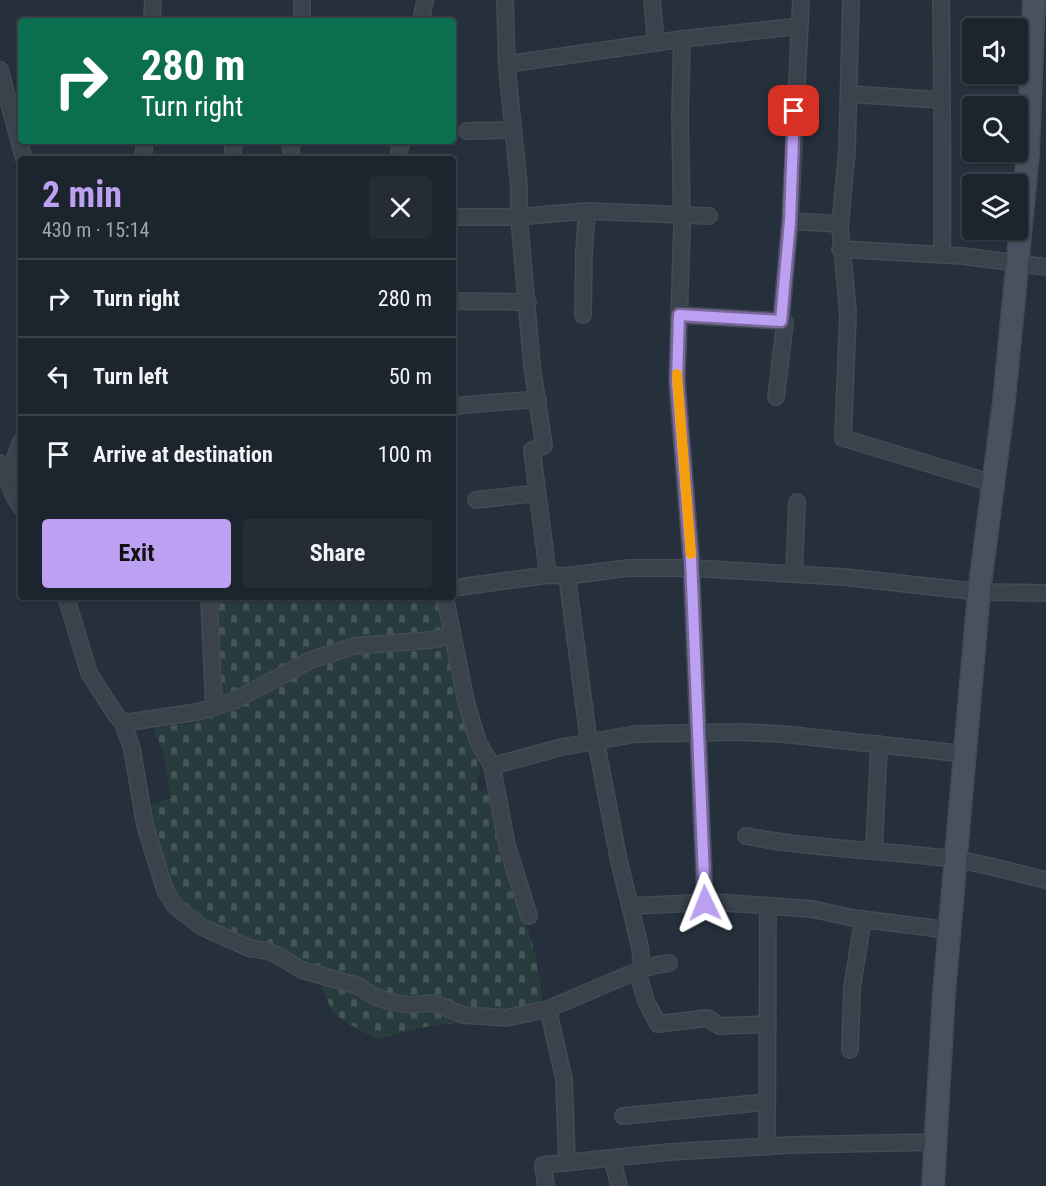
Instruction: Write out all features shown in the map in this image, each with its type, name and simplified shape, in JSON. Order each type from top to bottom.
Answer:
[{"type":"street","points":[[152,18],[153,0]]},
{"type":"street","points":[[302,0],[302,18]]},
{"type":"street","points":[[422,18],[425,0]]},
{"type":"street","points":[[506,0],[507,64],[519,217],[532,366],[544,446],[532,450],[548,575]]},
{"type":"street","points":[[652,0],[656,43]]},
{"type":"street","points":[[781,321],[790,221],[801,0]]},
{"type":"street","points":[[850,0],[847,150],[840,224],[840,249],[848,313],[843,438],[993,483]]},
{"type":"street","points":[[941,0],[942,255]]},
{"type":"street","points":[[933,1186],[949,930],[979,592],[1004,401],[1028,154],[1034,0]]},
{"type":"street","points":[[507,64],[682,39],[800,26]]},
{"type":"street","points":[[682,39],[677,381],[692,568],[705,903]]},
{"type":"street","points":[[0,70],[18,137]]},
{"type":"street","points":[[849,94],[941,100]]},
{"type":"street","points":[[467,131],[513,130]]},
{"type":"street","points":[[583,315],[586,211]]},
{"type":"street","points":[[456,218],[519,217],[586,211],[709,216]]},
{"type":"street","points":[[790,221],[840,224]]},
{"type":"street","points":[[840,249],[942,255],[1046,267]]},
{"type":"street","points":[[456,301],[528,302]]},
{"type":"street","points":[[679,315],[785,323],[776,397]]},
{"type":"street","points":[[456,406],[538,399]]},
{"type":"street","points":[[7,479],[18,450]]},
{"type":"street","points":[[0,463],[18,501]]},
{"type":"street","points":[[476,500],[537,493]]},
{"type":"street","points":[[794,574],[796,501]]},
{"type":"street","points":[[456,588],[548,575],[567,576],[628,568],[692,568],[844,577],[979,592],[1046,593]]},
{"type":"street","points":[[567,576],[592,742],[640,947],[639,970],[646,1001],[658,1024],[707,1018],[720,1026],[768,1024]]},
{"type":"street","points":[[67,600],[89,673],[123,723],[132,749],[145,825],[165,890],[176,906],[202,927],[249,948],[277,955],[302,970],[358,986],[387,1001],[410,1005],[435,1003],[464,1015],[506,1018],[548,1009],[639,970],[669,963]]},
{"type":"street","points":[[209,600],[214,705]]},
{"type":"street","points":[[446,600],[466,701],[478,742],[492,766],[507,845],[529,916]]},
{"type":"street","points":[[123,723],[197,712],[232,701],[311,660],[354,646],[430,640],[452,635]]},
{"type":"street","points":[[492,766],[562,747],[636,734],[783,734],[965,754]]},
{"type":"street","points":[[874,850],[879,744]]},
{"type":"street","points":[[746,836],[783,843],[955,859],[1046,880]]},
{"type":"street","points":[[631,906],[705,903],[812,909],[863,919],[949,930]]},
{"type":"street","points":[[767,1147],[768,907]]},
{"type":"street","points":[[850,1050],[852,988],[863,919]]},
{"type":"street","points":[[548,1009],[564,1079],[567,1163]]},
{"type":"street","points":[[623,1116],[767,1101]]},
{"type":"street","points":[[546,1186],[543,1165],[669,1152],[936,1142]]},
{"type":"street","points":[[612,1158],[619,1186]]},
{"type":"green space","points":[[216,600],[442,600],[481,774],[476,776],[480,792],[488,791],[537,961],[542,1000],[537,1005],[482,1020],[430,1026],[376,1039],[333,1013],[321,986],[301,962],[222,932],[179,901],[165,868],[147,806],[171,798],[163,751],[153,728],[193,723],[222,713],[217,670]]},
{"type":"slow traffic","points":[[677,374],[691,554]]},
{"type":"route","points":[[705,903],[691,558],[677,381],[679,315],[781,321],[790,221],[794,111]]}]
